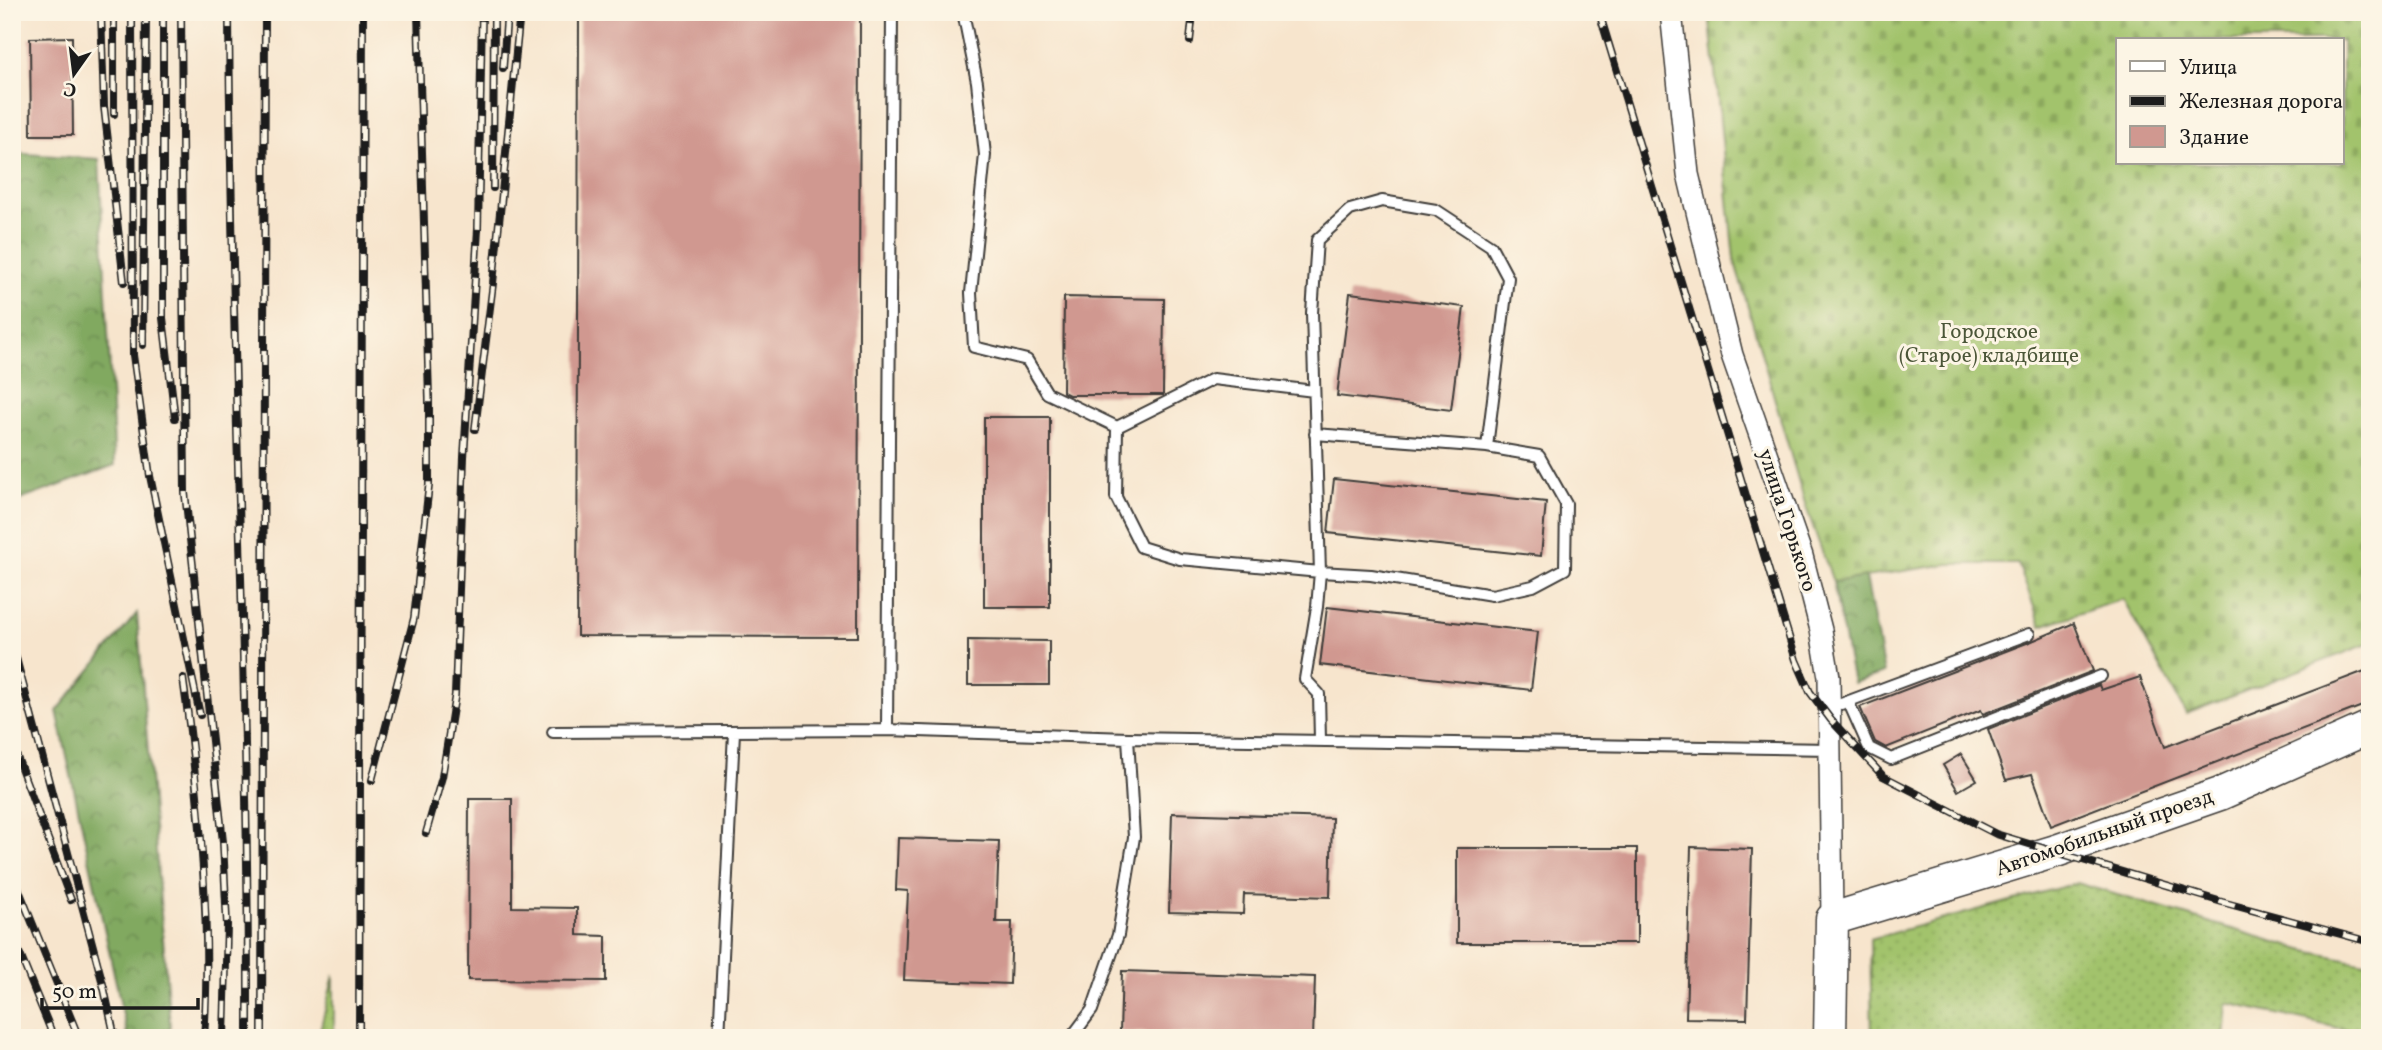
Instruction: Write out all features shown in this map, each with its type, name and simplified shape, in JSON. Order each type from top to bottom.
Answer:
[{"type":"main road","name":"Автомобильный проезд","points":[[1832,919],[2056,851],[2220,794],[2370,727]]},
{"type":"main road","name":"улица Горького","points":[[1830,1038],[1832,919]]},
{"type":"street","name":"улица Горького","points":[[1671,12],[1688,174],[1732,355],[1802,556],[1821,630],[1829,677],[1839,704],[1831,748],[1832,919]]},
{"type":"lane","points":[[887,730],[892,12]]},
{"type":"lane","points":[[963,12],[977,82],[985,155],[971,293],[974,347],[1027,360],[1047,393],[1117,427]]},
{"type":"lane","points":[[1320,740],[1319,694],[1305,679],[1320,572],[1312,313],[1317,240],[1350,211],[1382,201],[1436,210],[1491,246],[1508,278],[1487,447]]},
{"type":"lane","points":[[1117,427],[1213,379],[1314,391]]},
{"type":"lane","points":[[1117,427],[1116,497],[1141,547],[1180,559],[1371,575],[1492,595],[1533,586],[1565,569],[1566,504],[1539,456],[1487,447],[1315,433]]},
{"type":"lane","points":[[2029,634],[1839,704],[1869,748],[1891,759],[2101,676]]},
{"type":"lane","points":[[553,732],[887,730],[1128,738],[1831,748]]},
{"type":"lane","points":[[719,1038],[734,732]]},
{"type":"lane","points":[[1071,1038],[1092,1010],[1118,935],[1134,837],[1128,738]]},
{"type":"green space","name":"Городское (Старое) кладбище","points":[[1709,12],[2370,12],[2370,643],[2186,714],[2123,599],[2041,626],[2018,564],[1949,564],[1833,582],[1806,507],[1734,259]]},
{"type":"green space","points":[[12,153],[99,159],[115,465],[12,503]]},
{"type":"green space","points":[[1866,577],[1884,673],[1853,683],[1833,582]]},
{"type":"green space","points":[[137,613],[171,1038],[128,1038],[57,711]]},
{"type":"green space","points":[[2077,883],[2306,951],[2370,964],[2370,1035],[2227,1003],[2224,1038],[1872,1038],[1870,939]]},
{"type":"green space","points":[[334,975],[334,1038],[318,1038]]},
{"type":"building","points":[[579,12],[860,12],[858,637],[577,636]]},
{"type":"building","points":[[72,37],[73,135],[31,135],[30,38]]},
{"type":"building","points":[[1350,293],[1464,307],[1451,410],[1337,396]]},
{"type":"building","points":[[1064,297],[1164,299],[1163,395],[1069,395],[1063,392]]},
{"type":"building","points":[[984,417],[1050,417],[1050,607],[984,607]]},
{"type":"building","points":[[1334,479],[1546,502],[1541,556],[1328,533]]},
{"type":"building","points":[[1327,607],[1538,632],[1531,690],[1320,665]]},
{"type":"building","points":[[2074,623],[2093,671],[1983,714],[1981,710],[1886,748],[1875,742],[1860,707]]},
{"type":"building","points":[[968,640],[1049,641],[1049,685],[968,685]]},
{"type":"building","points":[[2370,669],[2370,703],[2051,826],[2032,774],[2006,780],[1988,729],[2099,685],[2101,690],[2140,677],[2165,747]]},
{"type":"building","points":[[1961,754],[1977,780],[1958,791],[1943,765]]},
{"type":"building","points":[[469,799],[512,799],[512,907],[577,908],[577,935],[606,936],[606,981],[468,980]]},
{"type":"building","points":[[1172,813],[1332,818],[1330,897],[1244,894],[1243,914],[1169,912]]},
{"type":"building","points":[[898,838],[999,841],[996,922],[1012,922],[1010,984],[904,980],[908,891],[896,890]]},
{"type":"building","points":[[1691,847],[1752,849],[1747,1019],[1686,1018]]},
{"type":"building","points":[[1457,848],[1637,848],[1637,943],[1457,943]]},
{"type":"building","points":[[1122,971],[1315,977],[1313,1038],[1120,1032]]},
{"type":"railway","points":[[101,12],[104,106],[124,282]]},
{"type":"railway","points":[[114,12],[114,114]]},
{"type":"railway","points":[[132,12],[133,355],[150,476],[200,715]]},
{"type":"railway","points":[[143,345],[146,12]]},
{"type":"railway","points":[[163,12],[163,318],[175,418]]},
{"type":"railway","points":[[181,12],[185,493],[223,842],[227,925],[224,1038]]},
{"type":"railway","points":[[229,12],[246,782],[248,1038]]},
{"type":"railway","points":[[262,1038],[265,12]]},
{"type":"railway","points":[[359,1038],[363,12]]},
{"type":"railway","points":[[372,780],[414,618],[429,485],[418,12]]},
{"type":"railway","points":[[426,833],[442,777],[455,695],[464,457],[478,229],[482,12]]},
{"type":"railway","points":[[493,188],[494,12]]},
{"type":"railway","points":[[503,68],[507,12]]},
{"type":"railway","points":[[475,429],[493,283],[520,12]]},
{"type":"railway","points":[[1190,41],[1193,12]]},
{"type":"railway","points":[[1599,12],[1796,660],[1810,692],[1831,720],[1883,776],[1996,834],[2222,902],[2370,942]]},
{"type":"railway","points":[[12,643],[115,1038]]},
{"type":"railway","points":[[183,678],[194,767],[205,904],[204,1038]]},
{"type":"railway","points":[[12,744],[71,900]]},
{"type":"railway","points":[[12,873],[79,1038]]},
{"type":"railway","points":[[12,935],[54,1038]]}]
